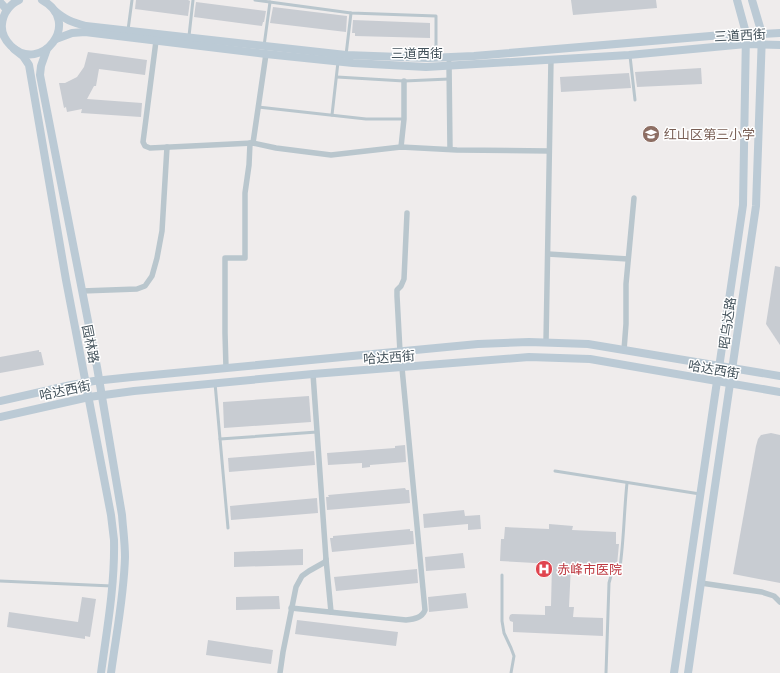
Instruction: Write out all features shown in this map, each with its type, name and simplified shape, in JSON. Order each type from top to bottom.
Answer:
[{"type":"main road","points":[[42,0],[48,3],[65,19],[72,23],[86,26],[189,37],[265,50],[346,55],[436,58],[449,61],[474,56],[746,33],[780,33]]},
{"type":"main road","name":"昭乌达路","points":[[674,673],[743,205],[746,33],[738,0]]},
{"type":"main road","name":"昭乌达路","points":[[688,673],[756,206],[762,34],[752,0]]},
{"type":"main road","points":[[0,2],[7,10],[16,1]]},
{"type":"main road","name":"园林路","points":[[7,10],[2,24],[3,34],[7,43],[23,56],[29,65],[66,280],[111,515],[114,538],[111,604],[101,673]]},
{"type":"main road","points":[[14,49],[23,54],[33,54],[42,52],[50,47],[56,39],[59,30],[55,11]]},
{"type":"main road","name":"三道西街","points":[[56,39],[72,33],[85,32],[156,41],[265,50],[338,62],[426,67],[449,61],[551,59],[629,55],[746,44],[780,45]]},
{"type":"main road","name":"园林路","points":[[47,49],[41,66],[40,75],[100,380],[122,515],[125,557],[124,578],[121,607],[110,673]]},
{"type":"main road","name":"哈达西街","points":[[0,401],[100,380],[478,344],[529,342],[588,344],[780,376]]},
{"type":"main road","name":"哈达西街","points":[[0,417],[89,397],[134,391],[313,374],[529,357],[590,359],[780,392]]},
{"type":"street","points":[[156,41],[142,142],[145,146],[150,148],[251,143],[276,148],[331,155],[401,147],[549,151]]},
{"type":"street","points":[[226,368],[225,258],[245,258],[245,193],[265,50]]},
{"type":"street","points":[[546,343],[551,59]]},
{"type":"street","points":[[449,61],[450,149]]},
{"type":"street","points":[[401,147],[404,119],[404,81]]},
{"type":"street","points":[[82,290],[137,289],[144,286],[152,276],[162,231],[167,147]]},
{"type":"street","points":[[624,350],[626,324],[626,284],[634,198]]},
{"type":"street","points":[[400,352],[397,290],[401,286],[404,279],[407,214]]},
{"type":"street","points":[[548,254],[628,259]]},
{"type":"street","points":[[291,608],[406,620],[414,619],[423,614],[425,610],[402,368]]},
{"type":"street","points":[[313,374],[331,612]]},
{"type":"street","points":[[280,673],[296,587],[302,576],[325,562],[326,559]]},
{"type":"street","points":[[701,583],[762,592],[774,596],[780,602]]},
{"type":"lane","points":[[128,30],[132,0]]},
{"type":"lane","points":[[189,37],[193,0]]},
{"type":"lane","points":[[255,0],[350,13],[436,16],[436,58]]},
{"type":"lane","points":[[265,50],[270,2]]},
{"type":"lane","points":[[346,55],[350,13]]},
{"type":"lane","points":[[629,55],[635,100]]},
{"type":"lane","points":[[332,116],[338,62]]},
{"type":"lane","points":[[336,77],[404,81],[449,79]]},
{"type":"lane","points":[[258,107],[366,119],[404,119]]},
{"type":"lane","points":[[215,383],[228,528]]},
{"type":"lane","points":[[220,439],[317,432]]},
{"type":"lane","points":[[555,471],[700,494]]},
{"type":"lane","points":[[606,673],[609,583],[612,572],[620,567],[627,483]]},
{"type":"lane","points":[[502,575],[502,620],[504,633],[514,656],[511,673],[516,673]]},
{"type":"lane","points":[[0,581],[112,586]]},
{"type":"building","points":[[136,0],[188,0],[190,1],[188,16],[135,9]]},
{"type":"building","points":[[571,0],[656,0],[657,8],[573,15]]},
{"type":"building","points":[[196,2],[266,11],[264,22],[262,26],[194,17]]},
{"type":"building","points":[[273,7],[347,16],[346,32],[270,23]]},
{"type":"building","points":[[353,20],[430,23],[430,38],[355,36],[355,33],[352,33]]},
{"type":"building","points":[[88,52],[147,60],[145,75],[99,69],[96,86],[94,86],[87,99],[142,103],[141,117],[81,113],[82,109],[67,112],[66,107],[64,108],[59,83],[65,83],[77,77],[84,67]]},
{"type":"building","points":[[701,68],[702,84],[637,87],[635,72]]},
{"type":"building","points":[[629,73],[631,88],[561,92],[560,77]]},
{"type":"building","points":[[775,266],[780,267],[780,345],[766,324]]},
{"type":"building","points":[[39,350],[39,352],[41,352],[44,365],[0,373],[0,357]]},
{"type":"building","points":[[309,396],[311,422],[224,428],[223,402]]},
{"type":"building","points":[[771,433],[780,435],[780,583],[733,574],[756,446],[761,435]]},
{"type":"building","points":[[405,445],[406,462],[370,465],[370,467],[362,468],[362,463],[328,465],[327,453],[395,448],[395,446]]},
{"type":"building","points":[[314,451],[315,465],[229,472],[228,458]]},
{"type":"building","points":[[405,488],[406,490],[409,490],[410,503],[327,510],[326,497],[329,497],[328,495]]},
{"type":"building","points":[[317,498],[318,513],[231,520],[230,506]]},
{"type":"building","points":[[464,510],[465,516],[480,515],[481,529],[468,530],[468,524],[424,528],[423,514]]},
{"type":"building","points":[[549,524],[573,526],[572,530],[616,532],[616,544],[619,544],[617,565],[615,567],[571,565],[569,607],[574,607],[573,617],[603,618],[603,636],[513,632],[513,622],[510,621],[510,615],[545,615],[545,606],[551,606],[552,564],[500,561],[501,539],[504,539],[505,527],[549,529]]},
{"type":"building","points":[[410,529],[410,531],[413,531],[414,544],[332,552],[330,538],[333,538],[333,536]]},
{"type":"building","points":[[303,549],[303,565],[234,567],[234,552]]},
{"type":"building","points":[[463,553],[465,568],[426,571],[425,557]]},
{"type":"building","points":[[417,569],[418,583],[336,591],[334,577]]},
{"type":"building","points":[[466,593],[468,608],[429,612],[428,597]]},
{"type":"building","points":[[279,596],[280,609],[236,610],[236,597]]},
{"type":"building","points":[[82,597],[96,599],[90,637],[85,636],[85,639],[7,627],[9,612],[78,622]]},
{"type":"building","points":[[297,620],[398,632],[396,646],[295,634]]},
{"type":"building","points":[[208,640],[273,650],[271,664],[206,655]]},
{"type":"place","name":"红山区第三小学","points":[[651,134]]},
{"type":"place","name":"赤峰市医院","points":[[544,569]]}]
